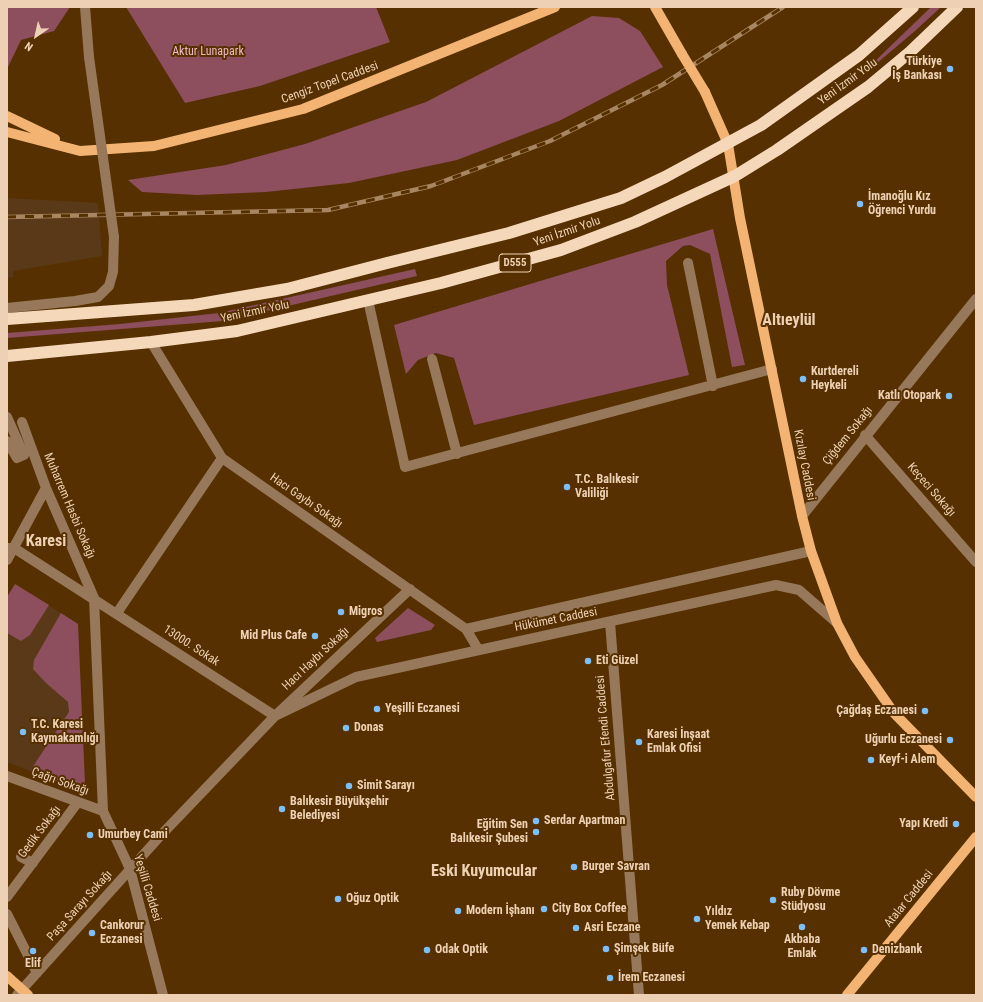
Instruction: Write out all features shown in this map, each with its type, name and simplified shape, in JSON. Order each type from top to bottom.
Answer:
[{"type":"highway","name":"Yeni İzmir Yolu","points":[[7,319],[194,305],[287,290],[386,262],[510,233],[620,198],[665,177],[761,125],[859,56],[914,7]]},
{"type":"highway","name":"Yeni İzmir Yolu","points":[[7,356],[237,332],[561,250],[636,222],[735,176],[777,150],[868,87],[910,52],[957,7]]},
{"type":"main road","name":"Cengiz Topel Caddesi","points":[[7,132],[80,151],[154,146],[303,109],[554,7]]},
{"type":"main road","name":"Kızılay Caddesi","points":[[654,7],[705,92],[728,144],[735,176],[740,218],[802,516],[811,551],[837,623],[855,657],[894,713],[976,797]]},
{"type":"main road","name":"Cengiz Topel Caddesi","points":[[7,116],[80,151]]},
{"type":"main road","name":"Atalar Caddesi","points":[[848,995],[976,837]]},
{"type":"main road","points":[[7,976],[23,993]]},
{"type":"street","points":[[7,308],[87,300],[98,296],[109,286],[113,272],[114,237],[89,57],[85,7]]},
{"type":"street","points":[[688,263],[713,386]]},
{"type":"street","name":"Çiğdem Sokağı","points":[[802,516],[865,435],[976,299]]},
{"type":"street","points":[[368,300],[405,468],[772,369]]},
{"type":"street","name":"Hacı Gaybı Sokağı","points":[[152,342],[222,458],[466,629],[478,649]]},
{"type":"street","points":[[432,359],[457,454]]},
{"type":"street","points":[[7,417],[24,455],[17,458],[7,441]]},
{"type":"street","name":"Muharrem Hasbi Sokağı","points":[[22,422],[46,488],[94,598]]},
{"type":"street","name":"Keçeci Sokağı","points":[[865,435],[976,562]]},
{"type":"street","points":[[117,613],[222,458]]},
{"type":"street","points":[[7,560],[10,548],[46,488]]},
{"type":"street","name":"13000. Sokak","points":[[10,548],[94,598],[275,716]]},
{"type":"street","points":[[466,629],[811,551]]},
{"type":"street","name":"Hükümet Caddesi","points":[[275,716],[356,678],[478,649],[610,622],[776,585],[799,590],[837,623]]},
{"type":"street","name":"Hacı Haybı Sokağı","points":[[162,834],[275,716],[410,589]]},
{"type":"street","name":"Yeşilli Caddesi","points":[[94,598],[104,811],[130,869],[163,995]]},
{"type":"street","name":"Abdulgafur Efendi Caddesi","points":[[610,622],[639,995]]},
{"type":"street","name":"Çağrı Sokağı","points":[[7,776],[104,811]]},
{"type":"street","name":"Gedik Sokağı","points":[[7,897],[78,802]]},
{"type":"street","name":"Paşa Sarayı Sokağı","points":[[23,993],[37,973],[162,834]]},
{"type":"street","points":[[21,857],[33,863]]},
{"type":"street","points":[[7,914],[37,973]]},
{"type":"shaded area","points":[[7,198],[98,203],[102,256],[13,271],[13,277],[7,278]]},
{"type":"shaded area","points":[[15,584],[78,624],[85,784],[79,790],[7,762],[7,597]]},
{"type":"green space","points":[[7,7],[70,7],[54,31],[21,40],[7,69]]},
{"type":"green space","name":"Aktur Lunapark","points":[[126,7],[376,7],[390,42],[260,86],[185,103]]},
{"type":"green space","points":[[931,7],[941,7],[876,64],[873,63]]},
{"type":"green space","points":[[592,16],[619,18],[640,31],[663,67],[559,121],[457,160],[349,183],[266,192],[197,195],[142,192],[128,180],[226,165],[305,144],[426,102]]},
{"type":"green space","points":[[713,229],[745,365],[732,367],[710,254],[690,245],[683,246],[666,261],[667,285],[689,375],[474,425],[454,358],[436,353],[418,360],[406,374],[394,325]]},
{"type":"green space","points":[[415,269],[417,276],[223,321],[7,338],[7,333],[120,324],[219,313]]},
{"type":"green space","points":[[15,584],[49,605],[30,635],[21,641],[7,633],[7,597]]},
{"type":"green space","points":[[408,608],[435,625],[431,630],[377,642],[375,638]]},
{"type":"green space","points":[[61,613],[78,624],[85,784],[79,790],[30,771],[69,712],[68,702],[46,683],[33,669],[34,660]]},
{"type":"railway","points":[[7,217],[328,210],[431,186],[550,141],[662,85],[783,7]]},
{"type":"place","name":"Türkiye İş Bankası","points":[[950,69]]},
{"type":"place","name":"İmanoğlu Kız Öğrenci Yurdu","points":[[860,204]]},
{"type":"place","name":"Kurtdereli Heykeli","points":[[803,379]]},
{"type":"place","name":"Katlı Otopark","points":[[949,396]]},
{"type":"place","name":"T.C. Balıkesir Valiliği","points":[[567,487]]},
{"type":"place","name":"Migros","points":[[341,612]]},
{"type":"place","name":"Mid Plus Cafe","points":[[315,636]]},
{"type":"place","name":"Eti Güzel","points":[[588,661]]},
{"type":"place","name":"Yeşilli Eczanesi","points":[[377,709]]},
{"type":"place","name":"Çağdaş Eczanesi","points":[[925,711]]},
{"type":"place","name":"Donas","points":[[346,728]]},
{"type":"place","name":"T.C. Karesi Kaymakamlığı","points":[[23,732]]},
{"type":"place","name":"Uğurlu Eczanesi","points":[[950,740]]},
{"type":"place","name":"Karesi İnşaat Emlak Ofisi","points":[[639,742]]},
{"type":"place","name":"Keyf-i Alem","points":[[871,760]]},
{"type":"place","name":"Simit Sarayı","points":[[349,786]]},
{"type":"place","name":"Balıkesir Büyükşehir Belediyesi","points":[[282,809]]},
{"type":"place","name":"Serdar Apartman","points":[[536,821]]},
{"type":"place","name":"Yapı Kredi","points":[[956,824]]},
{"type":"place","name":"Eğitim Sen Balıkesir Şubesi","points":[[536,832]]},
{"type":"place","name":"Umurbey Cami","points":[[90,835]]},
{"type":"place","name":"Burger Savran","points":[[574,867]]},
{"type":"place","name":"Oğuz Optik","points":[[338,899]]},
{"type":"place","name":"Ruby Dövme Stüdyosu","points":[[773,900]]},
{"type":"place","name":"City Box Coffee","points":[[544,909]]},
{"type":"place","name":"Modern İşhanı","points":[[458,911]]},
{"type":"place","name":"Yıldız Yemek Kebap","points":[[697,919]]},
{"type":"place","name":"Akbaba Emlak","points":[[802,927]]},
{"type":"place","name":"Asri Eczane","points":[[576,928]]},
{"type":"place","name":"Cankorur Eczanesi","points":[[92,933]]},
{"type":"place","name":"Şimşek Büfe","points":[[606,949]]},
{"type":"place","name":"Odak Optik","points":[[427,950]]},
{"type":"place","name":"Denizbank","points":[[864,950]]},
{"type":"place","name":"Elif","points":[[33,951]]},
{"type":"place","name":"İrem Eczanesi","points":[[610,978]]},
{"type":"district","name":"Altıeylül","points":[[789,321]]},
{"type":"district","name":"Karesi","points":[[46,542]]},
{"type":"district","name":"Eski Kuyumcular","points":[[484,872]]}]
